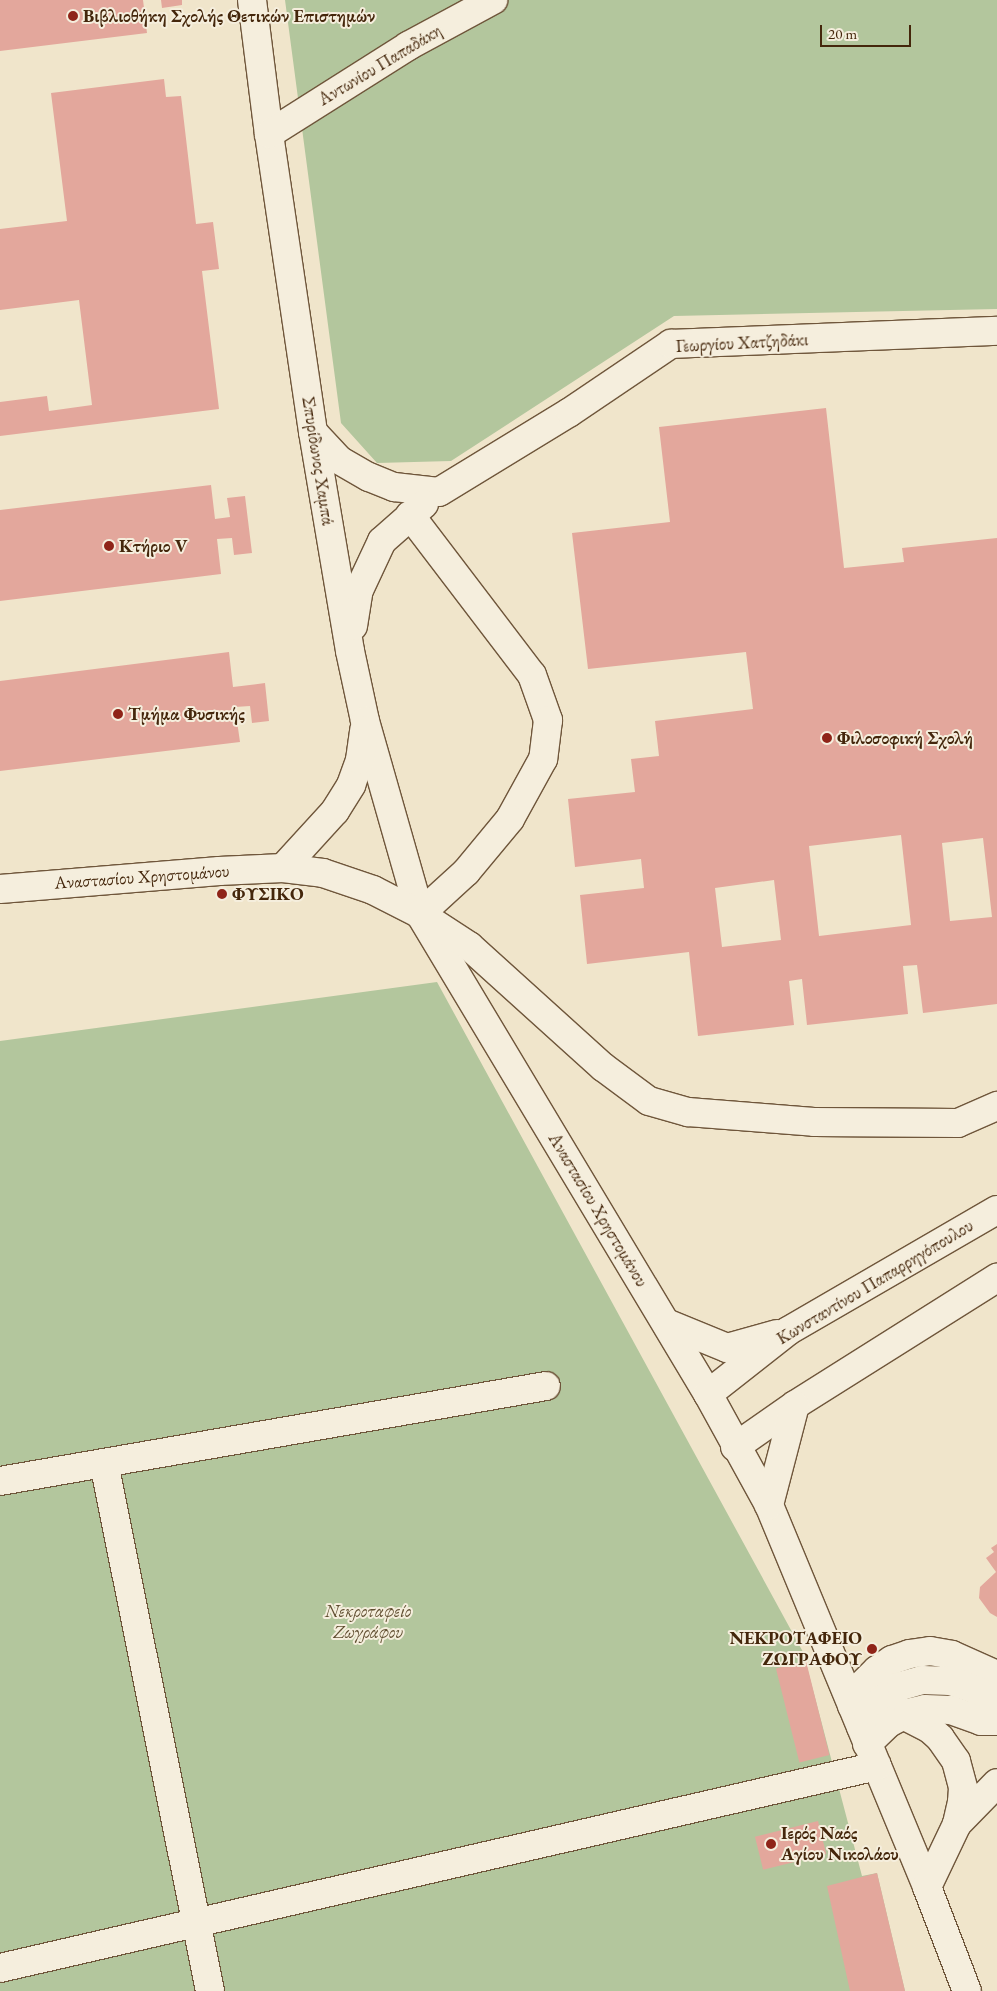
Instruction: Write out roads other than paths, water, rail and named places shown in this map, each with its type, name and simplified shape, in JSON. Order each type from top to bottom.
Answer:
[{"type":"street","name":"Σπυρίδωνος Χαμπά","points":[[252,0],[269,134],[313,432],[350,650],[365,721],[420,914]]},
{"type":"street","name":"Αντωνίου Παπαδάκη","points":[[269,134],[408,46],[492,0]]},
{"type":"street","name":"Γεωργίου Χατζηδάκι","points":[[350,650],[358,590],[382,541],[439,492],[570,412],[671,344],[997,331]]},
{"type":"street","points":[[313,432],[339,460],[369,477],[394,487],[439,492]]},
{"type":"street","points":[[410,516],[532,676],[548,720],[543,760],[510,819],[466,872],[420,914],[469,946],[604,1067],[649,1101],[688,1112],[814,1122],[958,1123],[997,1106]]},
{"type":"street","points":[[284,868],[335,811],[351,785],[360,760],[365,721]]},
{"type":"street","name":"Αναστασίου Χρηστομάνου","points":[[0,889],[101,879],[284,868],[324,873],[348,880],[420,914],[708,1394],[735,1447],[769,1505],[927,1887],[967,1991]]},
{"type":"street","name":"Κωνσταντίνου Παπαρρηγόπουλου","points":[[708,1394],[788,1331],[997,1210]]},
{"type":"street","points":[[735,1447],[795,1405],[997,1278]]},
{"type":"street","points":[[666,1323],[727,1348],[788,1331]]},
{"type":"street","points":[[0,1482],[546,1386]]},
{"type":"street","points":[[769,1505],[795,1405]]},
{"type":"street","points":[[104,1463],[210,1991]]},
{"type":"street","points":[[864,1736],[862,1685],[877,1670],[892,1660],[909,1654],[930,1652],[952,1655],[997,1675]]},
{"type":"street","points":[[864,1736],[872,1707],[901,1686],[922,1680],[950,1680],[969,1686],[997,1700]]},
{"type":"street","points":[[0,1968],[196,1923],[864,1736],[903,1716],[926,1709],[944,1709],[982,1721],[997,1721]]},
{"type":"street","points":[[903,1716],[929,1728],[940,1738],[956,1761],[962,1788],[962,1802],[957,1824],[927,1887]]},
{"type":"street","points":[[957,1824],[997,1783]]},
{"type":"place","name":"Βιβλιοθήκη Σχολής Θετικών Επιστημών","points":[[73,16]]},
{"type":"place","name":"Κτήριο V","points":[[109,546]]},
{"type":"place","name":"Τμήμα Φυσικής","points":[[118,714]]},
{"type":"place","name":"Φιλοσοφική Σχολή","points":[[827,738]]},
{"type":"place","name":"ΦΥΣΙΚΟ","points":[[222,894]]},
{"type":"place","name":"ΝΕΚΡΟΤΑΦΕΙΟ ΖΩΓΡΑΦΟΥ","points":[[872,1649]]},
{"type":"place","name":"Ιερός Ναός Αγίου Νικολάου","points":[[771,1844]]},
{"type":"park label","name":"Νεκροταφείο Ζωγράφου","points":[[368,1622]]}]
